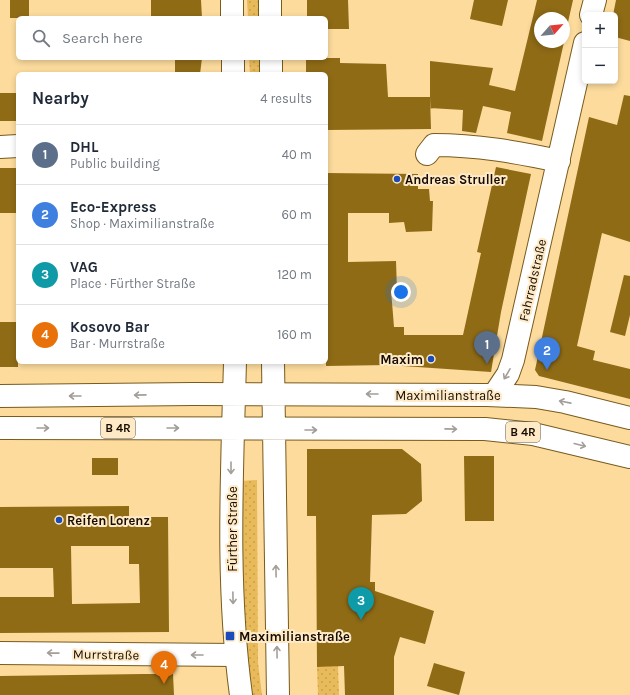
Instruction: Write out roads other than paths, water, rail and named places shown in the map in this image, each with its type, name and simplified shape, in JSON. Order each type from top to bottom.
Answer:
[{"type":"main road","points":[[232,0],[232,16]]},
{"type":"main road","points":[[270,0],[270,16]]},
{"type":"main road","points":[[592,12],[595,0]]},
{"type":"main road","name":"Fahrradstraße","points":[[494,395],[511,368],[516,350],[584,48]]},
{"type":"main road","points":[[233,60],[233,72]]},
{"type":"main road","points":[[270,60],[271,72]]},
{"type":"main road","points":[[427,154],[434,145],[458,145],[504,149],[559,161]]},
{"type":"main road","points":[[0,147],[16,146]]},
{"type":"main road","name":"Fürther Straße","points":[[235,364],[232,580],[236,655],[241,695]]},
{"type":"main road","points":[[273,364],[278,695]]},
{"type":"main road","name":"Maximilianstraße","points":[[0,396],[274,393],[494,395],[536,397],[566,402],[630,418]]},
{"type":"main road","name":"B 4R","points":[[0,428],[500,430],[550,437],[630,456]]},
{"type":"main road","name":"Murrstraße","points":[[0,653],[236,655]]},
{"type":"place","name":"Andreas Struller","points":[[397,179]]},
{"type":"place","name":"Maxim","points":[[431,359]]},
{"type":"place","name":"DHL","points":[[487,364]]},
{"type":"place","name":"Eco-Express","points":[[547,370]]},
{"type":"place","name":"Reifen Lorenz","points":[[59,520]]},
{"type":"place","name":"VAG","points":[[361,620]]},
{"type":"place","name":"Maximilianstraße","points":[[230,636]]},
{"type":"place","name":"Kosovo Bar","points":[[164,684]]}]
